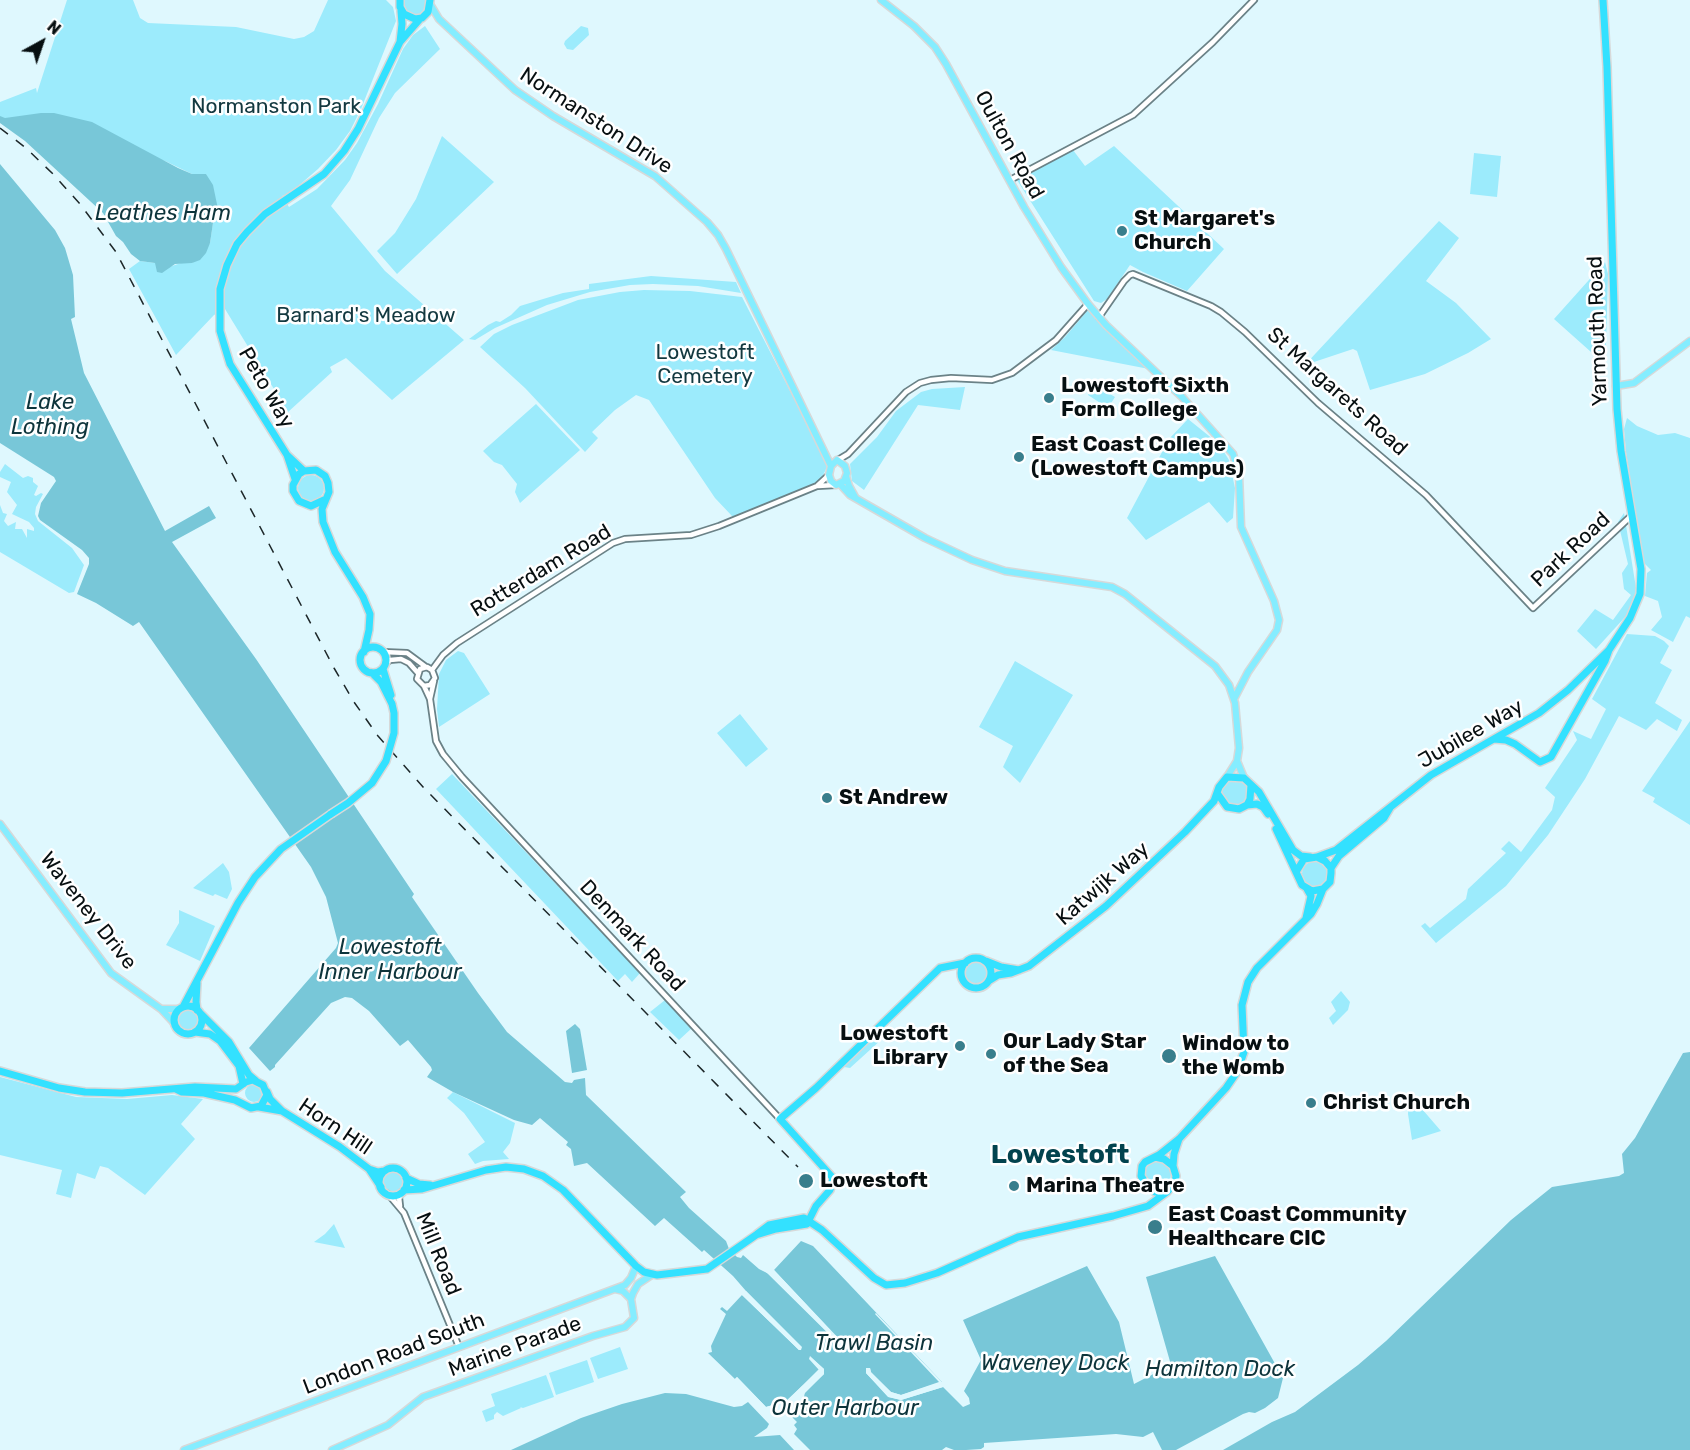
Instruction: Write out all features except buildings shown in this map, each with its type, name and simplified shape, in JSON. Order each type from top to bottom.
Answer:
[{"type":"highway","points":[[392,0],[400,6],[407,17],[421,18]]},
{"type":"highway","name":"Yarmouth Road","points":[[1603,0],[1616,386],[1621,451],[1641,569],[1640,594],[1630,618],[1609,650]]},
{"type":"highway","name":"Peto Way","points":[[295,479],[287,455],[230,364],[219,318],[220,288],[226,265],[237,244],[259,219],[309,186],[336,161],[358,129],[400,42],[428,12],[431,2]]},
{"type":"highway","name":"Peto Way","points":[[400,6],[402,24],[400,42]]},
{"type":"highway","name":"Peto Way","points":[[287,455],[304,471]]},
{"type":"highway","points":[[323,522],[322,509],[329,487],[327,479],[316,470],[304,471],[295,479],[293,485],[295,496],[302,504],[311,506],[324,500]]},
{"type":"highway","points":[[311,506],[323,522],[335,552],[366,602],[370,614],[369,630],[361,663],[365,670],[381,682],[392,704]]},
{"type":"highway","points":[[242,1103],[239,1096],[243,1085],[239,1066],[219,1041],[210,1034],[182,1032],[175,1024],[175,1016],[197,983],[238,903],[268,860],[372,783],[386,761],[394,733],[394,713],[380,650],[369,630]]},
{"type":"highway","points":[[364,652],[370,648],[380,650]]},
{"type":"highway","points":[[1494,739],[1506,740],[1515,744],[1540,762],[1548,760],[1556,752],[1609,650]]},
{"type":"highway","name":"Jubilee Way","points":[[1314,857],[1336,850],[1431,775],[1539,713],[1568,690],[1609,650]]},
{"type":"highway","points":[[372,673],[384,666]]},
{"type":"highway","points":[[1568,690],[1578,691],[1584,698]]},
{"type":"highway","points":[[1515,727],[1511,737],[1515,744]]},
{"type":"highway","points":[[1169,1189],[1159,1192],[1148,1187],[1143,1181],[1141,1172],[1145,1162],[1179,1139],[1226,1088],[1239,1067],[1244,1047],[1242,1005],[1248,982],[1257,968],[1315,909],[1323,889],[1330,882],[1331,868],[1314,857],[1301,856],[1293,850],[1262,796],[1244,778],[1227,777],[1219,787],[1217,794],[1222,802],[1227,807],[1239,809],[1246,805],[1257,804],[1265,810],[1300,883],[1312,891],[1323,889]]},
{"type":"highway","points":[[1246,805],[1251,796],[1251,785]]},
{"type":"highway","name":"Katwijk Way","points":[[990,980],[998,975],[1019,970],[1040,958],[1106,906],[1155,862],[1214,801],[1217,794]]},
{"type":"highway","name":"Katwijk Way","points":[[1201,815],[1213,808],[1227,807]]},
{"type":"highway","name":"Jubilee Way","points":[[1331,868],[1339,856],[1384,818],[1390,808]]},
{"type":"highway","points":[[1296,872],[1301,862],[1314,857]]},
{"type":"highway","points":[[1306,918],[1311,900],[1307,889]]},
{"type":"highway","points":[[780,1119],[816,1088],[942,967],[965,963],[972,959],[981,959],[1001,967],[1019,970]]},
{"type":"highway","points":[[942,967],[954,970],[966,985],[974,989],[984,987],[990,980],[990,968],[981,959]]},
{"type":"highway","points":[[962,980],[961,970],[965,963]]},
{"type":"highway","points":[[195,1032],[201,1024],[197,983]]},
{"type":"highway","points":[[176,1089],[182,1092],[222,1097],[242,1103],[249,1108],[259,1107],[266,1100],[266,1090],[263,1085],[249,1075],[229,1042],[199,1012],[190,1006],[181,1008]]},
{"type":"highway","points":[[0,1071],[59,1088],[85,1092],[122,1093],[195,1086],[236,1089],[248,1081],[256,1081]]},
{"type":"highway","name":"Horn Hill","points":[[266,1090],[282,1111],[340,1147],[369,1169],[384,1171]]},
{"type":"highway","name":"Horn Hill","points":[[259,1107],[282,1111]]},
{"type":"highway","name":"Denmark Road","points":[[780,1119],[830,1173],[833,1183],[813,1210],[809,1220]]},
{"type":"highway","points":[[433,1186],[418,1184],[406,1178],[397,1168],[389,1168],[380,1178],[381,1187],[388,1194],[395,1195],[403,1191],[422,1189],[433,1186],[486,1170],[506,1167],[533,1172],[563,1190],[636,1266],[653,1274],[698,1272],[712,1267],[768,1225],[804,1218],[874,1278],[886,1285],[905,1283],[937,1273],[1018,1237],[1143,1207],[1159,1199],[1175,1179],[1174,1154],[1179,1139]]},
{"type":"highway","points":[[1155,1156],[1173,1166]]},
{"type":"highway","name":"Horn Hill","points":[[369,1169],[381,1187]]},
{"type":"highway","points":[[403,1191],[406,1178]]},
{"type":"highway","points":[[1143,1207],[1150,1196],[1148,1187]]},
{"type":"highway","points":[[756,1235],[807,1224],[809,1220]]},
{"type":"main road","name":"Oulton Road","points":[[881,0],[914,26],[935,47],[1046,244],[1089,304],[1140,358],[1182,397],[1229,448],[1239,474],[1241,527],[1274,601],[1279,620],[1277,630],[1243,680]]},
{"type":"main road","name":"Normanston Drive","points":[[431,2],[438,19],[515,90],[558,120],[655,176],[675,192],[718,236],[831,466]]},
{"type":"main road","points":[[421,18],[438,19]]},
{"type":"main road","points":[[1616,386],[1634,382],[1690,341]]},
{"type":"main road","name":"Normanston Drive","points":[[824,450],[838,460]]},
{"type":"main road","points":[[855,497],[849,486],[845,466],[838,460],[831,466],[829,475],[831,481],[847,493],[932,541],[1005,571],[1103,585],[1118,590],[1215,666],[1226,680],[1234,699],[1239,748],[1237,761],[1227,777]]},
{"type":"main road","points":[[838,484],[846,476]]},
{"type":"main road","points":[[1226,680],[1234,683],[1243,680]]},
{"type":"main road","points":[[1234,699],[1243,680]]},
{"type":"main road","points":[[1237,761],[1244,778]]},
{"type":"main road","name":"Waveney Drive","points":[[0,824],[111,973],[160,1009],[175,1024]]},
{"type":"main road","points":[[160,1009],[181,1008]]},
{"type":"main road","name":"London Road South","points":[[184,1450],[615,1289],[628,1282],[636,1266]]},
{"type":"main road","points":[[615,1289],[626,1293],[631,1299],[638,1284],[653,1274]]},
{"type":"main road","name":"Marine Parade","points":[[332,1450],[388,1425],[423,1397],[593,1336],[625,1327],[633,1321],[631,1299]]},
{"type":"street","points":[[1010,180],[1133,115],[1213,42],[1254,0]]},
{"type":"street","name":"St Margarets Road","points":[[1099,316],[1130,275],[1137,275],[1221,312],[1245,332],[1318,403],[1426,495],[1533,608]]},
{"type":"street","points":[[838,460],[848,454],[900,397],[920,383],[951,378],[992,380],[1012,373],[1048,348],[1089,304]]},
{"type":"street","points":[[845,466],[848,454]]},
{"type":"street","name":"Rotterdam Road","points":[[818,486],[829,475]]},
{"type":"street","name":"Rotterdam Road","points":[[432,670],[443,655],[457,643],[613,543],[625,539],[691,535],[768,508],[818,486],[838,484]]},
{"type":"street","name":"Park Road","points":[[1533,608],[1631,516]]},
{"type":"street","points":[[380,650],[407,653],[432,670],[435,675],[434,681],[424,686],[418,682],[417,672],[401,659],[390,660],[384,666]]},
{"type":"street","points":[[417,672],[427,667]]},
{"type":"street","name":"Denmark Road","points":[[430,699],[434,681]]},
{"type":"street","name":"Denmark Road","points":[[424,686],[430,699],[436,741],[443,754],[470,787],[780,1119]]},
{"type":"street","name":"Mill Road","points":[[403,1191],[399,1197],[400,1206],[459,1347]]},
{"type":"street","name":"Mill Road","points":[[388,1194],[400,1206]]},
{"type":"green space","points":[[67,0],[133,0],[140,18],[148,23],[236,27],[294,39],[304,37],[314,31],[328,0],[386,0],[393,7],[396,21],[361,109],[350,131],[336,150],[289,194],[282,196],[289,207],[317,189],[345,160],[378,104],[403,49],[413,35],[425,26],[440,49],[395,93],[379,118],[350,180],[331,206],[385,271],[464,340],[392,400],[346,358],[330,367],[332,372],[288,412],[225,309],[214,315],[176,355],[129,269],[140,261],[155,263],[166,268],[184,262],[192,263],[210,243],[214,215],[206,174],[192,174],[165,161],[0,117],[0,102],[36,88],[37,93]]},
{"type":"green space","points":[[404,0],[425,0],[425,8],[421,14],[413,16],[407,13],[403,6]]},
{"type":"green space","points":[[581,26],[588,28],[589,35],[573,50],[567,49],[565,41]]},
{"type":"green space","points":[[442,136],[494,182],[397,274],[377,251],[395,233],[416,199]]},
{"type":"green space","points":[[1114,146],[1224,249],[1187,291],[1130,265],[1107,299],[1101,303],[1094,301],[1017,180],[1073,150],[1085,166]]},
{"type":"green space","points":[[1474,153],[1501,156],[1497,197],[1470,194]]},
{"type":"green space","points":[[1439,221],[1459,238],[1426,281],[1456,303],[1491,339],[1425,374],[1370,390],[1357,351],[1353,349],[1302,368]]},
{"type":"green space","points":[[1605,262],[1608,274],[1606,345],[1600,360],[1554,319]]},
{"type":"green space","points":[[651,276],[736,282],[741,293],[698,286],[630,285],[590,292],[547,305],[495,328],[475,340],[469,339],[488,325],[496,321],[500,322],[511,315],[520,306],[563,293],[589,289],[589,284]]},
{"type":"green space","name":"Lowestoft Cemetery","points":[[644,290],[690,291],[742,297],[823,455],[827,467],[820,481],[738,517],[732,516],[715,498],[649,400],[636,395],[615,410],[592,432],[598,438],[585,452],[525,388],[480,347],[494,334],[512,325],[578,300]]},
{"type":"green space","points":[[1088,310],[1149,369],[1051,350]]},
{"type":"green space","points":[[1095,385],[1115,397],[1108,408],[1088,395]]},
{"type":"green space","points":[[965,387],[960,410],[918,405],[864,490],[852,481],[850,464],[877,437],[896,411],[921,392]]},
{"type":"green space","points":[[536,404],[580,450],[520,503],[515,492],[517,484],[502,465],[494,462],[483,451]]},
{"type":"green space","points":[[1627,418],[1637,426],[1658,435],[1675,433],[1690,438],[1690,618],[1686,616],[1673,642],[1651,630],[1662,617],[1658,601],[1645,596],[1647,573],[1651,570],[1643,562],[1626,452],[1624,429]]},
{"type":"green space","points":[[1188,419],[1219,444],[1229,460],[1235,488],[1233,518],[1227,523],[1209,502],[1146,540],[1127,518],[1169,439]]},
{"type":"green space","points":[[5,464],[23,478],[28,476],[33,478],[33,482],[38,486],[34,495],[43,494],[36,507],[35,514],[38,521],[72,548],[84,565],[74,592],[69,593],[0,552],[0,505],[3,513],[7,514],[4,521],[8,526],[16,522],[15,529],[22,529],[27,538],[27,529],[34,531],[29,522],[12,514],[17,505],[7,492],[11,482],[0,477]]},
{"type":"green space","points":[[311,475],[320,479],[324,488],[320,497],[311,501],[302,497],[298,488],[302,479]]},
{"type":"green space","points":[[1624,513],[1636,588],[1634,600],[1626,616],[1596,649],[1577,631],[1595,609],[1613,620],[1631,595],[1624,589],[1622,573],[1628,564],[1618,522]]},
{"type":"green space","points":[[1627,634],[1655,636],[1669,646],[1660,663],[1672,670],[1655,703],[1682,720],[1677,731],[1657,719],[1646,730],[1619,716],[1585,779],[1548,835],[1506,886],[1436,943],[1421,926],[1425,923],[1430,928],[1466,899],[1468,889],[1506,853],[1501,849],[1509,841],[1521,852],[1552,810],[1555,797],[1545,788],[1577,740],[1573,731],[1591,739],[1606,709],[1592,699]]},
{"type":"green space","points":[[458,651],[464,653],[490,694],[439,727],[437,709],[439,674],[446,660]]},
{"type":"green space","points":[[1015,661],[1073,695],[1020,783],[1003,767],[1013,746],[979,727]]},
{"type":"green space","points":[[740,714],[768,749],[746,767],[717,733]]},
{"type":"green space","points":[[1690,721],[1690,825],[1653,802],[1655,798],[1642,791]]},
{"type":"green space","points":[[452,774],[640,973],[632,982],[625,974],[618,981],[436,789]]},
{"type":"green space","points":[[1235,779],[1244,783],[1248,792],[1244,801],[1235,805],[1226,801],[1222,792],[1226,783]]},
{"type":"green space","points":[[1315,861],[1324,865],[1328,874],[1324,883],[1315,887],[1306,883],[1302,874],[1306,865]]},
{"type":"green space","points":[[223,863],[229,872],[232,889],[227,899],[193,888]]},
{"type":"green space","points":[[179,910],[215,926],[200,961],[166,945],[179,923]]},
{"type":"green space","points":[[976,962],[985,965],[988,974],[985,983],[976,986],[967,983],[964,974],[967,965]]},
{"type":"green space","points":[[1341,991],[1350,1002],[1348,1010],[1333,1025],[1329,1018],[1336,1011],[1331,1002]]},
{"type":"green space","points":[[665,1000],[692,1028],[679,1040],[650,1012]]},
{"type":"green space","points":[[188,1009],[196,1012],[199,1020],[196,1028],[188,1031],[180,1028],[177,1020],[180,1012]]},
{"type":"green space","points":[[876,1034],[882,1039],[850,1068],[844,1067]]},
{"type":"green space","points":[[0,1077],[76,1097],[127,1099],[172,1095],[203,1099],[181,1124],[195,1139],[145,1195],[108,1168],[100,1166],[95,1179],[77,1173],[71,1198],[56,1194],[62,1170],[0,1155]]},
{"type":"green space","points":[[254,1084],[260,1087],[263,1093],[260,1099],[254,1102],[248,1099],[245,1093],[248,1087]]},
{"type":"green space","points":[[453,1092],[515,1123],[510,1143],[503,1152],[509,1159],[483,1161],[475,1164],[468,1154],[485,1142],[464,1113],[447,1098]]},
{"type":"green space","points":[[1409,1094],[1441,1131],[1412,1140],[1408,1114]]},
{"type":"green space","points":[[1158,1161],[1168,1164],[1171,1174],[1168,1184],[1158,1187],[1148,1184],[1145,1174],[1148,1164]]},
{"type":"green space","points":[[389,1172],[397,1172],[403,1178],[403,1186],[397,1192],[389,1192],[383,1186],[383,1178]]},
{"type":"green space","points":[[334,1224],[345,1248],[314,1242],[325,1234]]},
{"type":"green space","points":[[620,1347],[628,1369],[598,1379],[590,1358]]},
{"type":"green space","points":[[587,1360],[594,1382],[556,1395],[549,1373]]},
{"type":"green space","points":[[546,1375],[554,1397],[523,1408],[520,1407],[503,1416],[497,1412],[494,1419],[486,1422],[482,1411],[495,1406],[491,1394]]},
{"type":"water","name":"Leathes Ham","points":[[54,113],[92,122],[178,168],[192,174],[206,174],[213,185],[219,214],[214,216],[210,243],[200,260],[175,264],[162,273],[157,272],[155,263],[140,261],[131,254],[116,236],[103,213],[25,141],[0,123],[0,116],[5,118]]},
{"type":"water","points":[[0,164],[55,230],[65,248],[73,275],[75,317],[71,319],[84,373],[165,531],[209,506],[216,518],[172,542],[256,659],[414,894],[412,897],[507,1032],[565,1082],[572,1083],[574,1080],[585,1078],[586,1095],[686,1192],[680,1197],[726,1241],[729,1249],[737,1257],[741,1258],[743,1255],[759,1269],[771,1275],[845,1350],[849,1345],[842,1342],[774,1270],[801,1241],[813,1246],[942,1382],[901,1395],[891,1392],[871,1372],[870,1368],[866,1368],[866,1373],[889,1397],[901,1400],[943,1387],[963,1407],[970,1404],[964,1391],[981,1360],[963,1320],[1087,1266],[1119,1322],[1134,1384],[1171,1365],[1146,1277],[1215,1256],[1283,1378],[1278,1398],[1265,1408],[1255,1413],[1243,1414],[1176,1450],[1162,1450],[1153,1432],[1143,1437],[1116,1434],[984,1443],[981,1449],[966,1450],[946,1447],[942,1450],[810,1450],[794,1434],[797,1429],[794,1425],[797,1422],[792,1417],[803,1402],[805,1392],[824,1374],[824,1369],[810,1357],[819,1369],[787,1401],[766,1407],[737,1377],[735,1379],[708,1353],[712,1352],[711,1346],[726,1314],[720,1309],[722,1307],[727,1311],[742,1295],[799,1350],[802,1347],[733,1276],[664,1218],[655,1226],[587,1163],[574,1166],[571,1149],[566,1145],[568,1142],[540,1118],[532,1125],[514,1120],[453,1092],[427,1077],[432,1070],[431,1067],[408,1040],[400,1046],[369,1011],[352,998],[345,997],[331,1003],[270,1071],[249,1048],[336,948],[338,943],[326,897],[311,867],[139,622],[133,626],[77,594],[89,564],[89,558],[82,550],[40,520],[38,516],[41,503],[56,481],[54,477],[0,443]]},
{"type":"water","points":[[575,1024],[580,1029],[587,1070],[572,1073],[566,1031]]},
{"type":"water","points":[[1690,1052],[1690,1450],[1223,1450],[1272,1422],[1295,1412],[1358,1365],[1386,1341],[1511,1220],[1552,1187],[1619,1176],[1624,1173],[1622,1154],[1635,1138],[1683,1053]]},
{"type":"water","points":[[665,1393],[686,1394],[734,1407],[748,1402],[769,1424],[754,1437],[780,1435],[794,1450],[511,1450],[581,1418]]},
{"type":"pier","points":[[774,1270],[842,1343],[849,1345],[849,1349],[844,1349],[766,1272]]},
{"type":"pier","points":[[746,1291],[801,1347],[801,1350],[742,1295]]},
{"type":"pier","points":[[876,1313],[942,1382],[943,1387],[901,1400],[888,1397],[866,1373],[866,1368],[870,1368],[871,1373],[891,1392],[901,1395],[939,1382]]},
{"type":"pier","points":[[810,1356],[824,1369],[824,1374],[802,1396],[803,1390],[821,1371],[787,1404],[765,1409],[737,1381],[733,1381],[737,1377],[766,1407],[786,1401],[819,1370],[809,1359]]},
{"type":"railway","points":[[0,128],[26,148],[53,174],[80,204],[116,252],[334,668],[378,736],[424,788],[798,1167]]},
{"type":"place","name":"St Margaret's Church","points":[[1122,231]]},
{"type":"place","name":"Lowestoft Sixth Form College","points":[[1049,398]]},
{"type":"place","name":"East Coast College (Lowestoft Campus)","points":[[1019,457]]},
{"type":"place","name":"St Andrew","points":[[827,798]]},
{"type":"place","name":"Lowestoft Library","points":[[960,1046]]},
{"type":"place","name":"Our Lady Star of the Sea","points":[[991,1054]]},
{"type":"place","name":"Window to the Womb","points":[[1169,1056]]},
{"type":"place","name":"Christ Church","points":[[1311,1103]]},
{"type":"place","name":"Lowestoft","points":[[806,1181]]},
{"type":"place","name":"Marina Theatre","points":[[1014,1186]]},
{"type":"place","name":"East Coast Community Healthcare CIC","points":[[1155,1227]]},
{"type":"district","name":"Lowestoft","points":[[1060,1155]]},
{"type":"park label","name":"Normanston Park","points":[[276,107]]},
{"type":"park label","name":"Barnard's Meadow","points":[[366,316]]},
{"type":"water label","name":"Lake Lothing","points":[[50,416]]},
{"type":"water label","name":"Lowestoft Inner Harbour","points":[[390,960]]},
{"type":"water label","name":"Trawl Basin","points":[[874,1344]]},
{"type":"water label","name":"Waveney Dock","points":[[1055,1364]]},
{"type":"water label","name":"Hamilton Dock","points":[[1220,1370]]},
{"type":"water label","name":"Outer Harbour","points":[[845,1409]]}]
